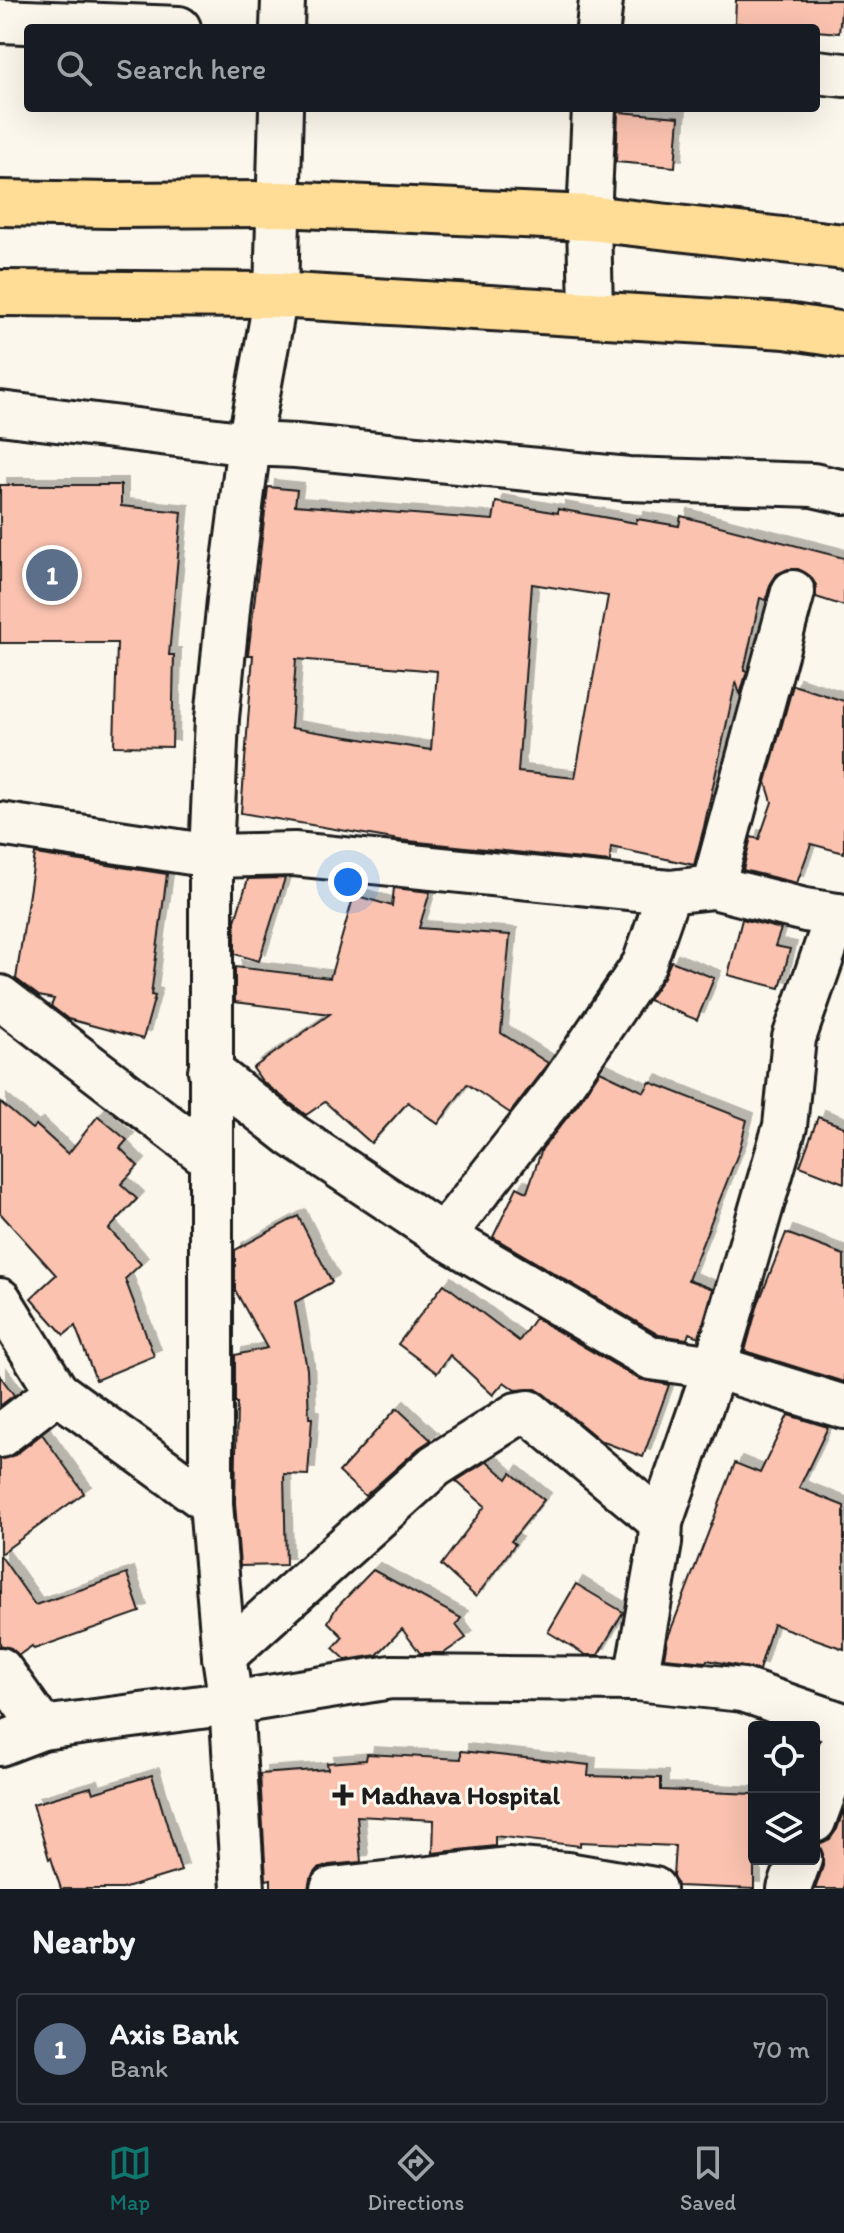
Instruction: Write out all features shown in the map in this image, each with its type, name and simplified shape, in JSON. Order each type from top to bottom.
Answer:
[{"type":"main road","points":[[0,203],[279,204],[589,218],[844,247]]},
{"type":"main road","points":[[0,293],[276,295],[786,326],[844,335]]},
{"type":"street","points":[[282,24],[283,0]]},
{"type":"street","points":[[598,24],[601,0]]},
{"type":"street","points":[[0,21],[77,24]]},
{"type":"street","points":[[820,72],[844,75]]},
{"type":"street","points":[[243,1889],[231,1703],[211,1504],[211,856],[217,718],[229,600],[249,444],[276,295],[281,112]]},
{"type":"street","points":[[591,313],[589,218],[594,112]]},
{"type":"street","points":[[0,413],[249,444],[628,479],[813,485],[844,492]]},
{"type":"street","points":[[713,887],[793,592]]},
{"type":"street","points":[[1,832],[211,856],[294,854],[669,892],[713,887],[840,916],[794,1038],[785,1126],[715,1367],[661,1522],[636,1679]]},
{"type":"street","points":[[443,1236],[559,1089],[644,964],[669,892]]},
{"type":"street","points":[[0,997],[210,1158]]},
{"type":"street","points":[[210,1071],[293,1136],[443,1236],[651,1358],[715,1367],[844,1407]]},
{"type":"street","points":[[0,1300],[57,1392],[211,1504]]},
{"type":"street","points":[[0,1436],[57,1392]]},
{"type":"street","points":[[224,1656],[435,1466],[517,1414],[529,1412],[661,1522]]},
{"type":"street","points":[[0,1669],[42,1728]]},
{"type":"street","points":[[0,1744],[42,1728],[231,1703],[391,1677],[636,1679],[743,1690],[844,1725]]},
{"type":"street","points":[[820,1805],[844,1739]]},
{"type":"street","points":[[789,1889],[798,1865]]},
{"type":"street","points":[[332,1889],[567,1874],[654,1889]]},
{"type":"building","points":[[736,0],[842,0],[839,33],[820,31],[820,24],[735,23]]},
{"type":"building","points":[[618,112],[679,117],[675,167],[616,162]]},
{"type":"building","points":[[0,485],[121,485],[121,506],[182,512],[169,655],[174,655],[172,747],[114,746],[117,643],[0,643]]},
{"type":"building","points":[[268,487],[297,490],[295,505],[493,520],[496,502],[636,523],[637,519],[679,526],[681,516],[844,558],[844,606],[816,597],[816,585],[810,576],[798,569],[777,574],[766,600],[760,598],[744,670],[747,671],[740,695],[736,681],[694,865],[611,847],[610,862],[399,840],[241,813],[253,655],[248,655]],"holes":[[[532,584],[608,596],[575,778],[518,772]],[[296,659],[437,671],[431,750],[291,728]]]},
{"type":"building","points":[[793,685],[844,701],[844,853],[811,844],[797,883],[743,870],[751,837],[759,839],[772,802],[766,782]]},
{"type":"building","points":[[35,854],[167,874],[151,995],[155,996],[143,1039],[68,1019],[51,1006],[54,999],[39,996],[16,979]]},
{"type":"building","points":[[285,878],[259,961],[235,954],[235,921],[248,879]]},
{"type":"building","points":[[394,888],[430,892],[419,928],[510,935],[501,1033],[548,1063],[510,1113],[467,1084],[438,1124],[408,1102],[371,1143],[325,1102],[306,1115],[262,1081],[253,1068],[330,1014],[235,1002],[235,967],[330,978],[354,895],[392,906]]},
{"type":"building","points":[[742,919],[781,929],[775,946],[790,949],[780,988],[728,975]]},
{"type":"building","points":[[671,961],[714,978],[697,1020],[648,1000]]},
{"type":"building","points":[[600,1071],[644,1092],[650,1082],[747,1120],[739,1151],[688,1280],[713,1289],[699,1337],[689,1333],[687,1339],[659,1335],[493,1237],[517,1187],[527,1192],[542,1149]]},
{"type":"building","points":[[0,1102],[32,1129],[36,1125],[68,1154],[98,1116],[127,1140],[120,1148],[138,1166],[121,1184],[137,1199],[109,1229],[141,1264],[125,1279],[154,1356],[96,1380],[75,1326],[64,1335],[31,1298],[56,1275],[0,1213]]},
{"type":"building","points":[[818,1117],[844,1127],[844,1183],[800,1166]]},
{"type":"building","points":[[298,1216],[332,1282],[295,1302],[307,1369],[309,1418],[312,1418],[308,1475],[284,1474],[286,1565],[240,1566],[235,1503],[235,1355],[267,1348],[235,1290],[235,1250]]},
{"type":"building","points":[[786,1233],[844,1255],[844,1382],[745,1351],[758,1304]]},
{"type":"building","points":[[444,1284],[519,1341],[535,1318],[639,1379],[669,1385],[643,1457],[601,1441],[536,1389],[515,1390],[504,1382],[493,1395],[450,1355],[437,1373],[398,1344]]},
{"type":"building","points":[[0,1376],[14,1395],[0,1406]]},
{"type":"building","points":[[397,1408],[431,1440],[365,1496],[339,1472]]},
{"type":"building","points":[[788,1415],[828,1427],[799,1488],[844,1506],[844,1649],[773,1624],[759,1670],[707,1660],[664,1658],[667,1640],[735,1463],[760,1473]]},
{"type":"building","points":[[42,1434],[84,1493],[0,1554],[0,1459],[15,1455]]},
{"type":"building","points":[[487,1461],[507,1479],[511,1473],[544,1500],[511,1541],[515,1544],[476,1597],[441,1565],[485,1506],[456,1481]]},
{"type":"building","points":[[0,1555],[35,1605],[127,1574],[140,1612],[34,1649],[32,1646],[19,1655],[11,1648],[0,1645]]},
{"type":"building","points":[[373,1570],[461,1618],[456,1625],[466,1638],[444,1653],[420,1653],[402,1629],[377,1655],[346,1660],[333,1648],[343,1637],[328,1622],[336,1608]]},
{"type":"building","points":[[576,1584],[623,1612],[598,1655],[586,1655],[548,1632]]},
{"type":"building","points":[[461,1751],[589,1765],[588,1776],[661,1778],[661,1790],[748,1794],[748,1865],[754,1865],[754,1889],[677,1886],[673,1876],[675,1846],[580,1842],[580,1846],[495,1836],[495,1846],[433,1853],[434,1820],[357,1816],[361,1862],[318,1869],[310,1879],[308,1889],[271,1889],[271,1879],[266,1880],[260,1774],[328,1769],[327,1763],[366,1760],[367,1754],[461,1759]]},
{"type":"building","points":[[152,1775],[181,1871],[122,1889],[61,1889],[33,1804],[91,1787],[93,1793]]},
{"type":"building","points":[[844,1809],[844,1889],[815,1889],[823,1866],[820,1844],[830,1839]]},
{"type":"place","name":"Axis Bank","points":[[52,575]]},
{"type":"place","name":"Madhava Hospital","points":[[343,1795]]}]
